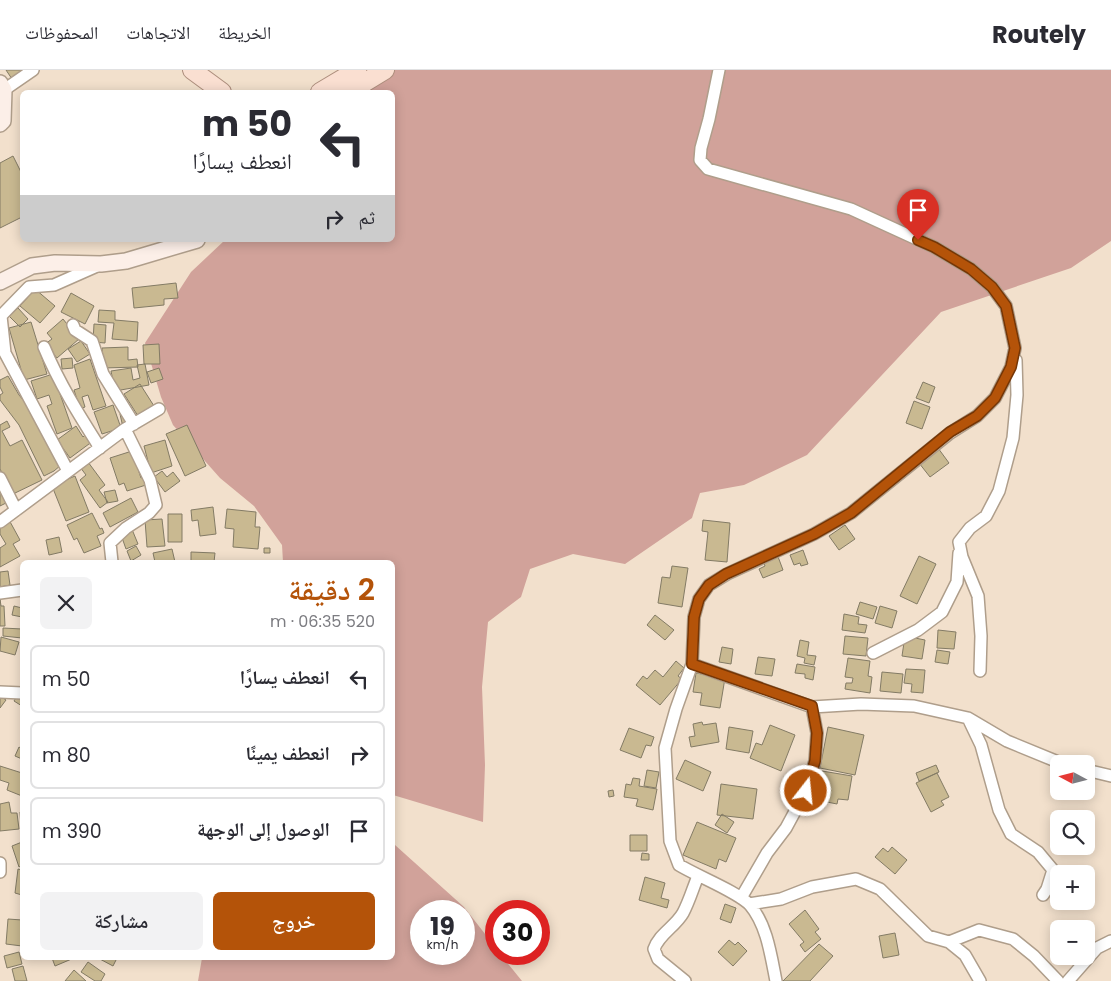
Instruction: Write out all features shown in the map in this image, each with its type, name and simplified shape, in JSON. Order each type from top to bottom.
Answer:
[{"type":"main road","points":[[192,70],[219,90]]},
{"type":"main road","points":[[323,90],[357,70]]},
{"type":"main road","points":[[352,90],[385,70]]},
{"type":"main road","points":[[0,124],[3,121],[2,86]]},
{"type":"main road","points":[[0,282],[32,266],[55,263],[101,264],[126,261],[191,242]]},
{"type":"street","points":[[2,86],[34,70]]},
{"type":"street","points":[[719,70],[701,148],[700,160],[708,169],[851,209],[934,247],[971,269],[992,287],[1006,306],[1015,348],[1017,395],[1013,438],[999,491],[986,516],[970,528],[959,542],[957,582],[942,612],[918,630],[873,653]]},
{"type":"street","points":[[68,471],[6,353],[1,316],[29,287],[54,285],[101,264]]},
{"type":"street","points":[[73,325],[75,330],[92,341],[103,374],[130,426],[150,480],[156,505],[149,513],[126,528],[110,543],[112,560]]},
{"type":"street","points":[[44,347],[55,373],[100,448]]},
{"type":"street","points":[[776,981],[771,955],[761,922],[745,901],[679,865],[670,841],[665,748],[692,664],[694,617],[699,599],[709,585],[726,574],[814,534],[851,513],[950,432],[977,416],[995,398],[1011,367],[1015,348]]},
{"type":"street","points":[[0,522],[130,426],[159,409]]},
{"type":"street","points":[[0,478],[16,510]]},
{"type":"street","points":[[959,542],[962,557],[978,596],[981,636],[980,671]]},
{"type":"street","points":[[0,593],[20,590]]},
{"type":"street","points":[[692,664],[812,706],[861,704],[914,706],[968,718],[1007,741],[1050,759]]},
{"type":"street","points":[[0,692],[20,693]]},
{"type":"street","points":[[745,901],[767,853],[786,828],[806,791],[815,761],[817,733],[812,706]]},
{"type":"street","points":[[968,718],[981,744],[999,810],[1011,834],[1038,852],[1053,870],[1044,895]]},
{"type":"street","points":[[1095,772],[1111,776]]},
{"type":"street","points":[[0,863],[0,872]]},
{"type":"street","points":[[685,981],[658,959],[654,949],[657,940],[670,930],[683,913],[698,876]]},
{"type":"street","points":[[745,901],[781,899],[812,887],[856,879],[880,889],[928,936],[949,942],[965,955],[980,981]]},
{"type":"street","points":[[949,942],[979,930],[1014,939],[1034,956],[1058,981]]},
{"type":"street","points":[[1068,981],[1097,948],[1111,941]]},
{"type":"shaded area","points":[[377,70],[1111,70],[1111,241],[1071,268],[941,312],[807,455],[744,485],[700,493],[692,518],[625,564],[573,554],[530,569],[521,597],[488,622],[482,687],[485,765],[483,822],[395,796],[395,560],[283,560],[282,545],[254,506],[220,478],[173,425],[161,397],[145,343],[191,272],[223,242],[395,242],[395,90],[348,90]]},
{"type":"shaded area","points":[[395,845],[456,900],[410,900],[410,965],[475,965],[475,921],[485,934],[485,965],[509,965],[522,981],[198,981],[202,960],[395,960]]},
{"type":"building","points":[[6,70],[30,70],[14,82]]},
{"type":"building","points":[[13,156],[20,170],[20,218],[0,228],[0,163]]},
{"type":"building","points":[[176,283],[178,298],[164,299],[164,305],[134,308],[132,288]]},
{"type":"building","points":[[35,289],[55,306],[40,323],[20,306]]},
{"type":"building","points":[[71,293],[94,306],[85,324],[61,312]]},
{"type":"building","points":[[18,308],[28,319],[20,327],[9,316]]},
{"type":"building","points":[[99,310],[115,311],[115,320],[138,322],[137,341],[112,339],[114,323],[98,322]]},
{"type":"building","points":[[63,319],[79,339],[57,358],[45,344],[52,339],[47,333]]},
{"type":"building","points":[[31,322],[47,374],[24,380],[9,328]]},
{"type":"building","points":[[94,324],[106,325],[105,343],[93,342]]},
{"type":"building","points":[[81,341],[90,354],[77,362],[68,349]]},
{"type":"building","points":[[159,344],[160,364],[144,364],[143,345]]},
{"type":"building","points":[[128,347],[128,360],[137,359],[138,367],[103,368],[102,348]]},
{"type":"building","points":[[72,358],[73,368],[62,369],[61,359]]},
{"type":"building","points":[[90,359],[106,406],[93,410],[88,395],[82,397],[85,407],[80,409],[74,390],[80,388],[74,365]]},
{"type":"building","points":[[145,364],[149,385],[115,391],[111,371],[131,368],[133,380],[140,378],[137,365]]},
{"type":"building","points":[[159,368],[163,379],[151,383],[147,372]]},
{"type":"building","points":[[53,374],[72,428],[57,434],[47,406],[52,404],[49,395],[37,399],[31,381]]},
{"type":"building","points":[[8,376],[19,395],[34,413],[61,465],[44,476],[19,425],[0,400],[0,395],[3,393],[0,387],[0,380]]},
{"type":"building","points":[[923,382],[935,387],[929,403],[916,398]]},
{"type":"building","points":[[140,384],[154,406],[138,416],[124,394]]},
{"type":"building","points":[[914,401],[930,407],[922,429],[906,423]]},
{"type":"building","points":[[113,405],[121,428],[102,434],[94,412]]},
{"type":"building","points":[[126,412],[128,422],[122,423],[120,414]]},
{"type":"building","points":[[7,421],[10,427],[2,431],[10,446],[22,440],[42,480],[13,494],[0,469],[0,425]]},
{"type":"building","points":[[187,425],[206,466],[185,476],[166,434]]},
{"type":"building","points":[[76,426],[83,437],[87,433],[93,441],[70,458],[57,440]]},
{"type":"building","points":[[165,440],[172,466],[151,473],[144,446]]},
{"type":"building","points":[[938,448],[949,463],[930,477],[919,463]]},
{"type":"building","points":[[132,451],[141,478],[143,477],[146,485],[127,491],[124,483],[119,485],[110,458]]},
{"type":"building","points":[[88,462],[105,485],[99,490],[108,502],[100,508],[80,480],[86,475],[80,467]]},
{"type":"building","points":[[162,471],[167,477],[173,472],[180,481],[165,492],[154,477]]},
{"type":"building","points":[[75,476],[89,512],[66,521],[52,486]]},
{"type":"building","points":[[0,485],[8,502],[0,506]]},
{"type":"building","points":[[115,490],[118,501],[107,503],[104,492]]},
{"type":"building","points":[[131,498],[138,512],[110,527],[103,513]]},
{"type":"building","points":[[213,507],[216,534],[200,536],[198,520],[192,521],[191,510]]},
{"type":"building","points":[[227,509],[256,512],[255,527],[260,527],[258,549],[233,547],[234,529],[225,528]]},
{"type":"building","points":[[92,513],[104,533],[97,536],[101,546],[84,553],[77,538],[74,540],[67,525]]},
{"type":"building","points":[[168,514],[182,514],[182,542],[168,542]]},
{"type":"building","points":[[8,518],[20,540],[13,544],[20,556],[0,567],[0,548],[6,544],[0,534],[0,523]]},
{"type":"building","points":[[162,519],[165,546],[147,547],[145,520]]},
{"type":"building","points":[[703,520],[730,523],[727,562],[705,560],[708,532],[702,531]]},
{"type":"building","points":[[845,525],[855,539],[839,550],[829,536]]},
{"type":"building","points":[[131,527],[138,544],[126,549],[120,532]]},
{"type":"building","points":[[59,537],[62,552],[49,555],[46,540]]},
{"type":"building","points":[[136,546],[141,555],[131,560],[127,551]]},
{"type":"building","points":[[264,548],[270,548],[270,553],[264,553]]},
{"type":"building","points":[[172,549],[175,560],[155,560],[153,553]]},
{"type":"building","points":[[803,550],[808,564],[801,566],[800,563],[794,565],[790,555]]},
{"type":"building","points":[[191,552],[215,553],[214,560],[191,560]]},
{"type":"building","points":[[777,554],[783,570],[763,578],[759,569],[765,566],[763,560]]},
{"type":"building","points":[[919,556],[936,564],[917,604],[900,596]]},
{"type":"building","points":[[672,566],[688,568],[682,607],[658,603],[662,577],[670,578]]},
{"type":"building","points":[[8,571],[10,585],[0,587],[0,572]]},
{"type":"building","points":[[0,599],[1,606],[4,606],[5,626],[0,626]]},
{"type":"building","points":[[860,602],[877,607],[873,619],[856,614]]},
{"type":"building","points":[[14,606],[20,608],[20,617],[12,615]]},
{"type":"building","points":[[880,606],[897,611],[892,628],[875,623]]},
{"type":"building","points":[[844,614],[859,617],[858,624],[867,625],[865,633],[842,630]]},
{"type":"building","points":[[655,615],[674,630],[665,640],[647,625]]},
{"type":"building","points":[[3,628],[20,629],[20,638],[3,636]]},
{"type":"building","points":[[938,630],[956,632],[954,649],[937,648]]},
{"type":"building","points":[[845,636],[868,638],[866,656],[843,654]]},
{"type":"building","points":[[905,636],[925,640],[922,659],[902,656]]},
{"type":"building","points":[[1,637],[19,642],[15,655],[0,651]]},
{"type":"building","points":[[800,640],[809,642],[807,655],[816,656],[814,665],[804,663],[805,658],[797,656]]},
{"type":"building","points":[[722,647],[733,649],[731,664],[719,662]]},
{"type":"building","points":[[937,650],[950,652],[948,664],[935,662]]},
{"type":"building","points":[[758,657],[775,659],[772,676],[755,674]]},
{"type":"building","points":[[848,658],[870,661],[868,676],[872,677],[870,693],[845,689],[846,683],[852,683],[853,678],[845,677]]},
{"type":"building","points":[[676,661],[684,668],[678,676],[682,679],[660,705],[636,685],[643,676],[647,679],[655,670],[663,677]]},
{"type":"building","points":[[797,664],[815,667],[813,680],[805,678],[805,674],[795,673]]},
{"type":"building","points":[[906,669],[925,670],[923,693],[911,692],[912,684],[904,683]]},
{"type":"building","points":[[882,672],[903,674],[901,693],[880,691]]},
{"type":"building","points":[[696,673],[725,678],[720,708],[700,705],[702,693],[693,692]]},
{"type":"building","points":[[20,691],[20,705],[14,701]]},
{"type":"building","points":[[0,696],[6,700],[0,708]]},
{"type":"building","points":[[702,722],[703,725],[716,723],[719,742],[691,747],[689,737],[695,736],[693,724]]},
{"type":"building","points":[[770,725],[795,735],[781,771],[750,758],[756,743],[762,745]]},
{"type":"building","points":[[729,727],[753,731],[749,753],[726,749]]},
{"type":"building","points":[[828,727],[864,735],[855,775],[820,768]]},
{"type":"building","points":[[629,728],[654,737],[651,746],[646,745],[641,758],[620,750]]},
{"type":"building","points":[[19,747],[20,758],[15,756]]},
{"type":"building","points":[[685,760],[711,772],[703,791],[676,779]]},
{"type":"building","points":[[936,765],[939,772],[919,781],[916,773]]},
{"type":"building","points":[[0,766],[20,772],[20,795],[7,790],[9,783],[0,780]]},
{"type":"building","points":[[647,770],[659,772],[656,788],[644,786]]},
{"type":"building","points":[[822,771],[852,776],[848,800],[838,799],[837,804],[817,800]]},
{"type":"building","points":[[937,773],[949,797],[941,801],[944,805],[931,812],[916,783]]},
{"type":"building","points":[[633,778],[640,779],[639,786],[657,789],[653,810],[636,806],[638,799],[624,797],[626,784],[631,785]]},
{"type":"building","points":[[721,784],[757,789],[753,819],[717,815]]},
{"type":"building","points":[[613,790],[614,796],[609,797],[608,791]]},
{"type":"building","points":[[9,802],[11,813],[17,813],[19,829],[0,831],[0,804]]},
{"type":"building","points":[[722,814],[734,822],[727,833],[715,825]]},
{"type":"building","points":[[697,822],[736,838],[726,862],[719,859],[716,869],[683,855]]},
{"type":"building","points":[[630,835],[647,835],[647,851],[630,851]]},
{"type":"building","points":[[20,843],[19,867],[12,846]]},
{"type":"building","points":[[892,847],[907,860],[895,874],[875,857],[883,848],[888,852]]},
{"type":"building","points":[[642,853],[649,854],[649,860],[641,860]]},
{"type":"building","points":[[18,869],[20,870],[20,894],[15,893]]},
{"type":"building","points":[[645,877],[665,883],[661,898],[669,900],[667,908],[639,900]]},
{"type":"building","points":[[725,904],[736,908],[731,923],[720,919]]},
{"type":"building","points":[[805,910],[819,929],[815,932],[821,939],[805,952],[800,945],[804,942],[789,924]]},
{"type":"building","points":[[8,919],[20,920],[20,946],[6,944]]},
{"type":"building","points":[[895,933],[899,955],[883,958],[879,936]]},
{"type":"building","points":[[729,940],[735,945],[738,942],[747,951],[733,966],[718,952]]},
{"type":"building","points":[[819,944],[833,956],[810,981],[783,981]]},
{"type":"building","points":[[19,952],[22,964],[7,968],[4,956]]},
{"type":"building","points":[[53,960],[69,960],[55,966]]},
{"type":"building","points":[[102,960],[116,960],[113,966]]},
{"type":"building","points":[[88,962],[105,974],[101,981],[95,981],[81,972]]},
{"type":"building","points":[[23,966],[27,981],[15,981],[12,969]]},
{"type":"building","points":[[74,970],[86,981],[65,981]]},
{"type":"route","points":[[806,791],[815,761],[817,733],[812,706],[692,664],[694,617],[699,599],[709,585],[726,574],[814,534],[851,513],[950,432],[977,416],[995,398],[1011,367],[1015,348],[1006,306],[992,287],[971,269],[934,247],[918,240]]}]
